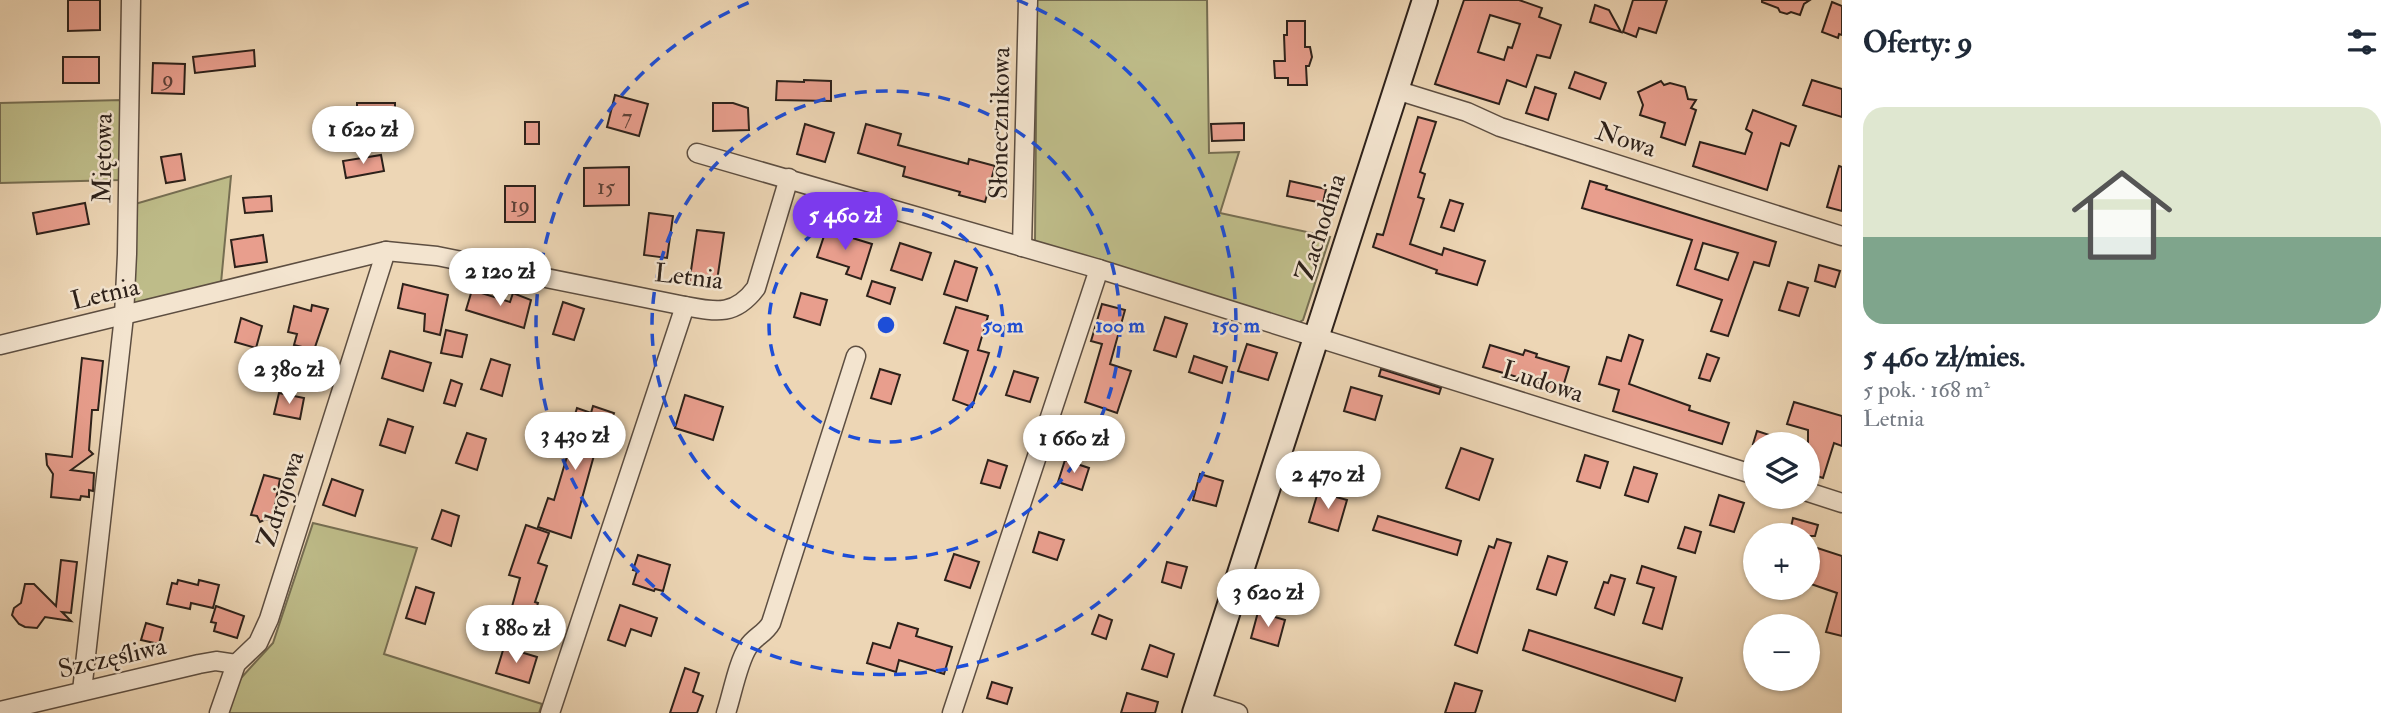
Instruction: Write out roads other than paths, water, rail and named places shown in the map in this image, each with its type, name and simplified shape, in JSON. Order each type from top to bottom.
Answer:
[{"type":"street","name":"Miętowa","points":[[82,691],[124,316],[131,0]]},
{"type":"street","name":"Słonecznikowa","points":[[1022,247],[1028,0]]},
{"type":"street","name":"Zachodnia","points":[[1197,707],[1425,0]]},
{"type":"street","name":"Nowa","points":[[1396,90],[1466,112],[1500,127],[1842,236]]},
{"type":"street","points":[[697,153],[1099,269],[1316,337]]},
{"type":"street","name":"Letnia","points":[[0,345],[386,251],[437,256],[685,306],[714,311],[727,310],[748,299],[756,288],[789,178]]},
{"type":"street","name":"Zdrojowa","points":[[219,713],[236,664],[258,643],[269,619],[386,251]]},
{"type":"street","points":[[952,713],[1099,269]]},
{"type":"street","points":[[550,713],[685,306]]},
{"type":"street","name":"Ludowa","points":[[1316,337],[1743,471]]},
{"type":"street","points":[[726,713],[743,656],[749,645],[766,632],[771,623],[856,356]]},
{"type":"street","points":[[1820,496],[1842,503]]},
{"type":"street","name":"Szczęśliwa","points":[[0,710],[199,664],[216,661],[236,664]]},
{"type":"street","points":[[1197,707],[1238,713]]}]
